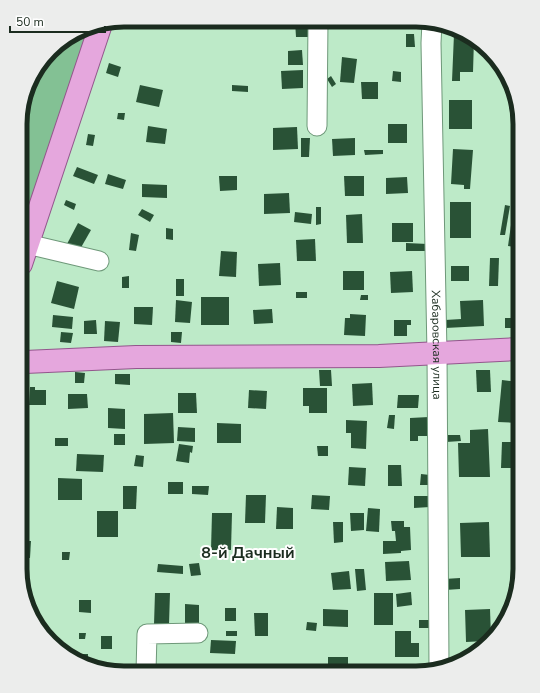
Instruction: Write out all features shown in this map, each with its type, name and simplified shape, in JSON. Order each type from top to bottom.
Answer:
[{"type":"main road","points":[[27,245],[99,30]]},
{"type":"main road","points":[[27,362],[198,356],[379,356],[513,350]]},
{"type":"street","points":[[317,126],[318,27]]},
{"type":"street","name":"Хабаровская улица","points":[[432,29],[437,353],[439,663]]},
{"type":"street","points":[[27,254],[99,261]]},
{"type":"street","points":[[146,666],[147,634],[198,633]]},
{"type":"green space","points":[[87,34],[27,223],[27,124],[30,99],[37,81],[51,60],[70,43]]},
{"type":"building","points":[[295,27],[311,27],[311,37],[296,37]]},
{"type":"building","points":[[406,34],[414,34],[415,47],[406,47]]},
{"type":"building","points":[[454,35],[474,46],[473,72],[460,72],[460,81],[452,81]]},
{"type":"building","points":[[302,50],[303,65],[288,65],[288,51]]},
{"type":"building","points":[[342,57],[357,59],[354,83],[340,82]]},
{"type":"building","points":[[109,63],[121,67],[118,77],[106,73]]},
{"type":"building","points":[[303,70],[303,88],[282,89],[281,71]]},
{"type":"building","points":[[393,71],[401,72],[401,82],[392,81]]},
{"type":"building","points":[[331,76],[336,84],[332,87],[327,79]]},
{"type":"building","points":[[361,82],[378,82],[378,99],[362,99]]},
{"type":"building","points":[[140,85],[163,90],[159,107],[136,102]]},
{"type":"building","points":[[232,85],[248,86],[248,92],[232,91]]},
{"type":"building","points":[[449,100],[472,100],[472,129],[449,129]]},
{"type":"building","points":[[118,113],[125,113],[124,120],[117,119]]},
{"type":"building","points":[[513,119],[513,141],[512,141]]},
{"type":"building","points":[[388,124],[407,124],[407,143],[388,143]]},
{"type":"building","points":[[148,126],[167,129],[165,144],[146,142]]},
{"type":"building","points":[[297,127],[298,149],[273,150],[273,128]]},
{"type":"building","points":[[88,134],[95,135],[93,146],[86,145]]},
{"type":"building","points":[[301,138],[310,138],[309,157],[301,157]]},
{"type":"building","points":[[355,138],[355,155],[333,156],[332,139]]},
{"type":"building","points":[[453,149],[473,150],[470,189],[464,189],[464,185],[451,184]]},
{"type":"building","points":[[364,150],[383,150],[383,154],[365,155]]},
{"type":"building","points":[[77,167],[98,175],[94,184],[73,176]]},
{"type":"building","points":[[108,174],[126,180],[123,189],[105,184]]},
{"type":"building","points":[[219,176],[237,176],[237,190],[220,191]]},
{"type":"building","points":[[344,176],[364,176],[364,196],[345,196]]},
{"type":"building","points":[[407,177],[408,193],[386,194],[386,178]]},
{"type":"building","points":[[142,184],[167,185],[167,198],[142,197]]},
{"type":"building","points":[[289,193],[290,213],[264,214],[264,194]]},
{"type":"building","points":[[66,200],[76,204],[74,210],[64,205]]},
{"type":"building","points":[[450,202],[471,202],[471,238],[450,238]]},
{"type":"building","points":[[505,205],[510,206],[505,235],[500,235]]},
{"type":"building","points":[[316,207],[321,207],[321,224],[316,225]]},
{"type":"building","points":[[142,209],[154,215],[150,222],[138,215]]},
{"type":"building","points":[[513,211],[513,247],[508,246]]},
{"type":"building","points":[[295,212],[312,214],[311,224],[294,222]]},
{"type":"building","points":[[362,214],[363,243],[347,243],[346,215]]},
{"type":"building","points":[[78,223],[91,230],[79,251],[67,244]]},
{"type":"building","points":[[392,223],[413,223],[413,242],[392,242]]},
{"type":"building","points":[[166,228],[173,229],[173,240],[166,239]]},
{"type":"building","points":[[131,233],[139,235],[136,251],[129,250]]},
{"type":"building","points":[[315,239],[316,261],[297,261],[296,240]]},
{"type":"building","points":[[406,243],[428,244],[428,251],[406,251]]},
{"type":"building","points":[[221,251],[237,252],[236,277],[219,276]]},
{"type":"building","points":[[490,258],[499,258],[498,286],[489,286]]},
{"type":"building","points":[[280,263],[281,285],[259,286],[258,264]]},
{"type":"building","points":[[451,266],[469,266],[469,281],[451,281]]},
{"type":"building","points":[[343,271],[364,271],[364,290],[343,290]]},
{"type":"building","points":[[412,271],[413,292],[391,293],[390,272]]},
{"type":"building","points":[[129,276],[129,288],[122,288],[122,277]]},
{"type":"building","points":[[176,279],[184,279],[184,296],[176,296]]},
{"type":"building","points":[[57,281],[79,287],[74,309],[51,303]]},
{"type":"building","points":[[296,292],[307,292],[307,298],[296,298]]},
{"type":"building","points":[[361,295],[368,295],[368,300],[360,300]]},
{"type":"building","points":[[201,297],[229,297],[229,325],[201,325]]},
{"type":"building","points":[[176,300],[192,302],[190,323],[175,322]]},
{"type":"building","points":[[483,300],[484,326],[445,328],[445,320],[461,319],[460,301]]},
{"type":"building","points":[[134,307],[153,307],[152,325],[134,324]]},
{"type":"building","points":[[272,309],[273,323],[254,324],[253,310]]},
{"type":"building","points":[[350,314],[366,315],[365,336],[344,335],[345,318],[350,318]]},
{"type":"building","points":[[53,315],[73,317],[72,329],[52,327]]},
{"type":"building","points":[[505,318],[513,318],[513,328],[505,328]]},
{"type":"building","points":[[96,320],[97,334],[84,334],[84,321]]},
{"type":"building","points":[[394,320],[411,320],[411,325],[407,325],[407,336],[394,336]]},
{"type":"building","points":[[105,321],[120,322],[118,342],[104,341]]},
{"type":"building","points":[[61,332],[73,333],[71,343],[60,342]]},
{"type":"building","points":[[171,332],[182,332],[181,343],[171,342]]},
{"type":"building","points":[[319,370],[331,370],[332,386],[320,386]]},
{"type":"building","points":[[476,370],[490,370],[491,392],[477,392]]},
{"type":"building","points":[[75,372],[85,373],[84,383],[75,383]]},
{"type":"building","points":[[115,374],[130,374],[130,385],[115,384]]},
{"type":"building","points":[[27,375],[29,375],[28,391]]},
{"type":"building","points":[[502,380],[513,381],[513,423],[498,422]]},
{"type":"building","points":[[372,383],[373,405],[353,406],[352,384]]},
{"type":"building","points":[[30,387],[35,387],[35,390],[46,390],[46,405],[29,405]]},
{"type":"building","points":[[303,388],[327,388],[327,413],[309,413],[309,406],[303,406]]},
{"type":"building","points":[[249,390],[267,391],[266,409],[248,408]]},
{"type":"building","points":[[178,393],[196,393],[197,413],[178,413]]},
{"type":"building","points":[[68,394],[87,394],[88,408],[68,409]]},
{"type":"building","points":[[398,395],[419,395],[418,408],[397,408]]},
{"type":"building","points":[[108,408],[125,409],[125,429],[108,428]]},
{"type":"building","points":[[173,413],[174,443],[144,444],[144,414]]},
{"type":"building","points":[[389,415],[395,415],[394,429],[387,428]]},
{"type":"building","points":[[429,417],[429,436],[418,436],[418,441],[410,441],[410,418]]},
{"type":"building","points":[[346,420],[367,421],[366,449],[351,448],[351,433],[346,433]]},
{"type":"building","points":[[217,423],[241,424],[241,443],[217,443]]},
{"type":"building","points":[[178,427],[195,428],[195,442],[177,441]]},
{"type":"building","points":[[488,429],[490,477],[459,477],[458,443],[470,443],[470,430]]},
{"type":"building","points":[[114,434],[125,434],[125,445],[114,445]]},
{"type":"building","points":[[446,435],[460,435],[461,441],[446,442]]},
{"type":"building","points":[[55,438],[68,438],[68,446],[55,446]]},
{"type":"building","points":[[502,442],[513,442],[513,468],[501,468]]},
{"type":"building","points":[[179,444],[193,446],[192,453],[190,452],[189,463],[176,461]]},
{"type":"building","points":[[317,446],[328,446],[328,456],[318,456]]},
{"type":"building","points":[[77,454],[104,455],[103,472],[76,471]]},
{"type":"building","points":[[136,455],[144,456],[143,467],[134,466]]},
{"type":"building","points":[[388,465],[401,465],[402,486],[388,486]]},
{"type":"building","points":[[349,467],[366,468],[365,486],[348,485]]},
{"type":"building","points":[[421,474],[430,475],[429,485],[420,485]]},
{"type":"building","points":[[58,478],[82,479],[82,500],[58,500]]},
{"type":"building","points":[[168,482],[183,482],[183,494],[168,494]]},
{"type":"building","points":[[123,486],[137,486],[136,509],[123,509]]},
{"type":"building","points":[[192,486],[209,486],[208,495],[192,494]]},
{"type":"building","points":[[246,495],[266,495],[265,523],[245,523]]},
{"type":"building","points":[[312,495],[330,496],[329,510],[311,509]]},
{"type":"building","points":[[414,496],[430,496],[430,507],[414,508]]},
{"type":"building","points":[[277,507],[293,508],[293,529],[276,529]]},
{"type":"building","points":[[368,508],[380,509],[379,532],[366,531]]},
{"type":"building","points":[[97,511],[118,511],[118,537],[97,537]]},
{"type":"building","points":[[212,513],[232,513],[231,550],[211,550]]},
{"type":"building","points":[[350,513],[364,513],[364,530],[351,531]]},
{"type":"building","points":[[391,521],[404,521],[404,527],[410,527],[411,550],[401,551],[401,553],[383,554],[383,541],[396,541],[395,531],[392,531]]},
{"type":"building","points":[[333,522],[343,522],[343,542],[334,543]]},
{"type":"building","points":[[489,522],[490,557],[461,557],[460,523]]},
{"type":"building","points":[[27,541],[31,541],[30,558],[27,558]]},
{"type":"building","points":[[62,552],[70,552],[69,560],[62,560]]},
{"type":"building","points":[[409,561],[411,580],[386,581],[385,562]]},
{"type":"building","points":[[199,563],[201,575],[191,576],[189,564]]},
{"type":"building","points":[[158,564],[183,566],[183,574],[157,572]]},
{"type":"building","points":[[355,569],[364,569],[366,590],[357,591]]},
{"type":"building","points":[[349,571],[351,589],[333,590],[331,573]]},
{"type":"building","points":[[460,578],[460,589],[445,590],[444,579]]},
{"type":"building","points":[[411,592],[412,605],[397,607],[396,594]]},
{"type":"building","points":[[155,593],[170,593],[169,624],[154,624]]},
{"type":"building","points":[[374,593],[393,593],[393,625],[374,625]]},
{"type":"building","points":[[79,600],[91,600],[91,613],[79,612]]},
{"type":"building","points":[[185,604],[199,605],[199,626],[185,626]]},
{"type":"building","points":[[225,608],[236,608],[236,621],[225,621]]},
{"type":"building","points":[[323,609],[348,610],[348,627],[323,626]]},
{"type":"building","points":[[490,609],[491,631],[481,641],[466,642],[465,610]]},
{"type":"building","points":[[254,613],[268,613],[268,636],[255,636]]},
{"type":"building","points":[[419,620],[430,620],[430,628],[419,628]]},
{"type":"building","points":[[307,622],[317,623],[316,631],[306,630]]},
{"type":"building","points":[[226,631],[237,631],[237,636],[226,636]]},
{"type":"building","points":[[395,631],[411,631],[411,643],[419,643],[419,657],[395,657]]},
{"type":"building","points":[[79,633],[86,633],[85,639],[79,639]]},
{"type":"building","points":[[101,636],[112,636],[112,649],[101,649]]},
{"type":"building","points":[[211,640],[236,641],[235,654],[210,653]]},
{"type":"building","points":[[78,654],[88,654],[88,659],[87,659]]},
{"type":"building","points":[[328,657],[348,657],[348,666],[328,666]]},
{"type":"district","name":"8-й Дачный","points":[[248,552]]}]
